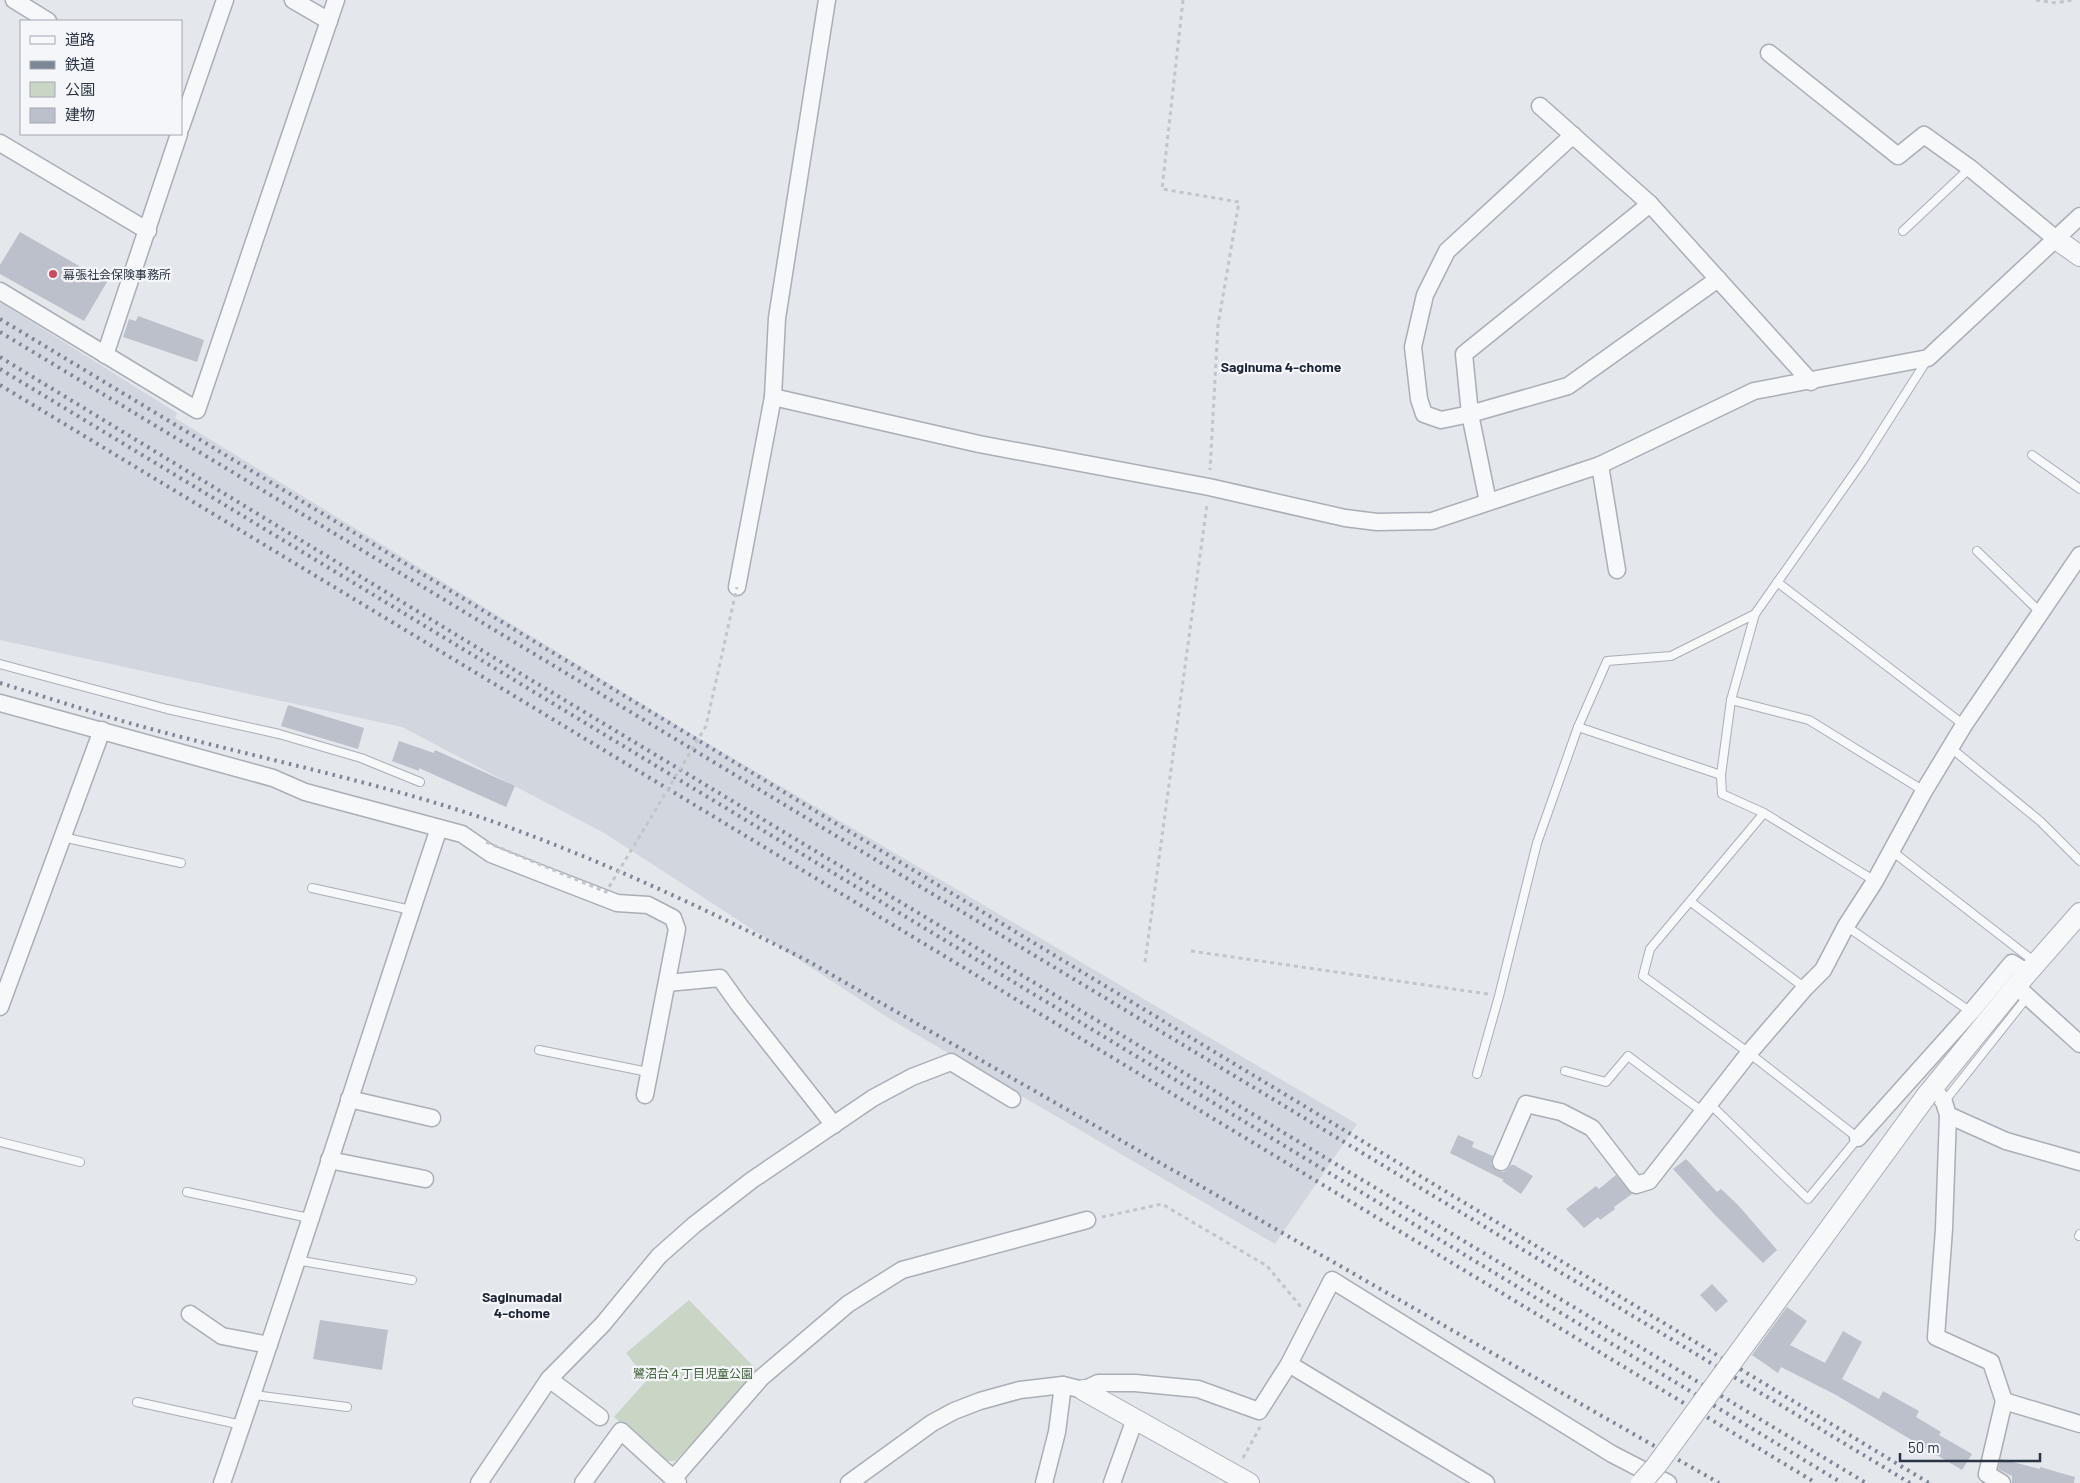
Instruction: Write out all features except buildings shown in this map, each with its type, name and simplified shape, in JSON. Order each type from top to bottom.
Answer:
[{"type":"street","points":[[14,0],[46,20]]},
{"type":"street","points":[[182,120],[184,106],[225,0]]},
{"type":"street","points":[[293,0],[329,21]]},
{"type":"street","points":[[0,292],[197,410],[336,0]]},
{"type":"street","points":[[737,587],[773,397],[777,318],[827,0]]},
{"type":"street","points":[[1769,53],[1898,156],[1924,135],[1970,168],[2056,239],[2080,256]]},
{"type":"street","points":[[1540,106],[1650,204],[1811,382]]},
{"type":"street","points":[[105,355],[179,135]]},
{"type":"street","points":[[1573,135],[1448,251],[1426,295],[1413,347],[1420,399],[1424,414],[1441,420],[1470,414],[1568,386],[1718,279]]},
{"type":"street","points":[[0,143],[148,231]]},
{"type":"street","points":[[1488,502],[1470,414],[1464,354],[1650,204]]},
{"type":"street","points":[[773,397],[979,444],[1209,487],[1345,518],[1378,522],[1432,521],[1600,465],[1754,391],[1811,382],[1928,358],[2080,216]]},
{"type":"street","points":[[1600,465],[1617,570]]},
{"type":"street","points":[[1501,1162],[1526,1104],[1561,1112],[1592,1128],[1636,1185],[1649,1181],[1749,1053],[1823,970],[1846,926],[1875,881],[1924,791],[1964,725],[2080,555]]},
{"type":"street","points":[[0,703],[273,778],[305,792],[462,834],[490,854],[617,903],[648,905],[673,918],[677,929],[645,1095]]},
{"type":"street","points":[[0,1006],[102,730]]},
{"type":"street","points":[[222,1483],[254,1395],[296,1260],[438,828]]},
{"type":"street","points":[[1641,1483],[1938,1100],[2027,980],[2080,913]]},
{"type":"street","points":[[1858,1138],[1971,1012],[2012,963],[2080,1044]]},
{"type":"street","points":[[667,983],[720,978],[834,1125]]},
{"type":"street","points":[[479,1483],[549,1379],[603,1324],[659,1256],[694,1225],[752,1180],[872,1098],[912,1076],[951,1062],[1012,1099]]},
{"type":"street","points":[[349,1099],[432,1118]]},
{"type":"street","points":[[1938,1100],[2006,1141],[2080,1162]]},
{"type":"street","points":[[1938,1100],[1944,1229],[1936,1337],[1991,1362],[2004,1401],[1987,1474],[2002,1483]]},
{"type":"street","points":[[329,1160],[425,1179]]},
{"type":"street","points":[[583,1483],[621,1431],[675,1481],[761,1378],[848,1304],[902,1270],[1087,1220]]},
{"type":"street","points":[[1083,1390],[1098,1383],[1135,1383],[1198,1389],[1259,1411],[1289,1364],[1332,1280],[1612,1454],[1668,1483]]},
{"type":"street","points":[[190,1314],[222,1336],[269,1345]]},
{"type":"street","points":[[1289,1364],[1486,1483]]},
{"type":"street","points":[[549,1379],[600,1417]]},
{"type":"street","points":[[1044,1483],[1057,1432],[1063,1385]]},
{"type":"street","points":[[857,1481],[932,1423],[954,1411],[999,1395],[1020,1390],[1063,1385],[1083,1390],[1241,1479]]},
{"type":"street","points":[[2004,1401],[2080,1424]]},
{"type":"street","points":[[1112,1483],[1135,1419]]},
{"type":"lane","points":[[1903,232],[1970,168]]},
{"type":"lane","points":[[1875,881],[1764,813],[1722,794],[1721,776],[1731,700],[1756,614],[1862,462],[1928,358]]},
{"type":"lane","points":[[2032,454],[2080,489]]},
{"type":"lane","points":[[1977,551],[2040,612]]},
{"type":"lane","points":[[1777,582],[1964,725]]},
{"type":"lane","points":[[1477,1074],[1499,996],[1537,843],[1578,727],[1607,661],[1672,656],[1756,614]]},
{"type":"lane","points":[[0,664],[167,709],[279,734],[361,758],[420,782]]},
{"type":"lane","points":[[1731,700],[1809,720],[1924,791]]},
{"type":"lane","points":[[1578,727],[1721,776]]},
{"type":"lane","points":[[1951,748],[2040,821],[2080,861]]},
{"type":"lane","points":[[1565,1071],[1606,1082],[1628,1056],[1706,1107],[1808,1199],[1858,1138],[1749,1053],[1643,976],[1650,949],[1764,813]]},
{"type":"lane","points":[[62,838],[181,863]]},
{"type":"lane","points":[[1892,851],[2027,980]]},
{"type":"lane","points":[[312,888],[411,910]]},
{"type":"lane","points":[[1691,902],[1805,988]]},
{"type":"lane","points":[[1846,926],[1971,1012]]},
{"type":"lane","points":[[539,1050],[648,1072]]},
{"type":"lane","points":[[0,1142],[80,1162]]},
{"type":"lane","points":[[187,1192],[310,1218]]},
{"type":"lane","points":[[296,1260],[412,1280]]},
{"type":"lane","points":[[254,1395],[347,1407]]},
{"type":"lane","points":[[137,1402],[242,1425]]},
{"type":"path","points":[[1145,962],[1209,487],[1218,325],[1239,202],[1162,189],[1183,0]]},
{"type":"path","points":[[2036,0],[2056,3],[2072,0]]},
{"type":"path","points":[[486,842],[606,892],[706,726],[737,587]]},
{"type":"path","points":[[1191,950],[1499,996]]},
{"type":"path","points":[[1087,1220],[1162,1204],[1267,1266],[1312,1321]]},
{"type":"path","points":[[1241,1479],[1260,1429],[1259,1411]]},
{"type":"shaded area","points":[[0,302],[177,413],[175,418],[685,730],[1357,1124],[1275,1244],[890,1019],[606,834],[402,727],[0,640]]},
{"type":"green space","name":"鷺沼台４丁目児童公園","points":[[689,1300],[759,1372],[675,1461],[664,1461],[614,1417],[647,1380],[626,1353]]},
{"type":"railway","points":[[0,319],[1929,1483]]},
{"type":"railway","points":[[0,332],[1910,1483]]},
{"type":"railway","points":[[0,357],[468,642],[1866,1483]]},
{"type":"railway","points":[[0,369],[1842,1483]]},
{"type":"railway","points":[[0,385],[1816,1483]]},
{"type":"railway","points":[[0,683],[140,726],[366,783],[456,809],[578,854],[693,905],[806,960],[1719,1483]]},
{"type":"place","name":"幕張社会保険事務所","points":[[53,274]]},
{"type":"district","name":"Saginuma 4-chome","points":[[1281,366]]},
{"type":"district","name":"Saginumadai 4-chome","points":[[522,1304]]}]
